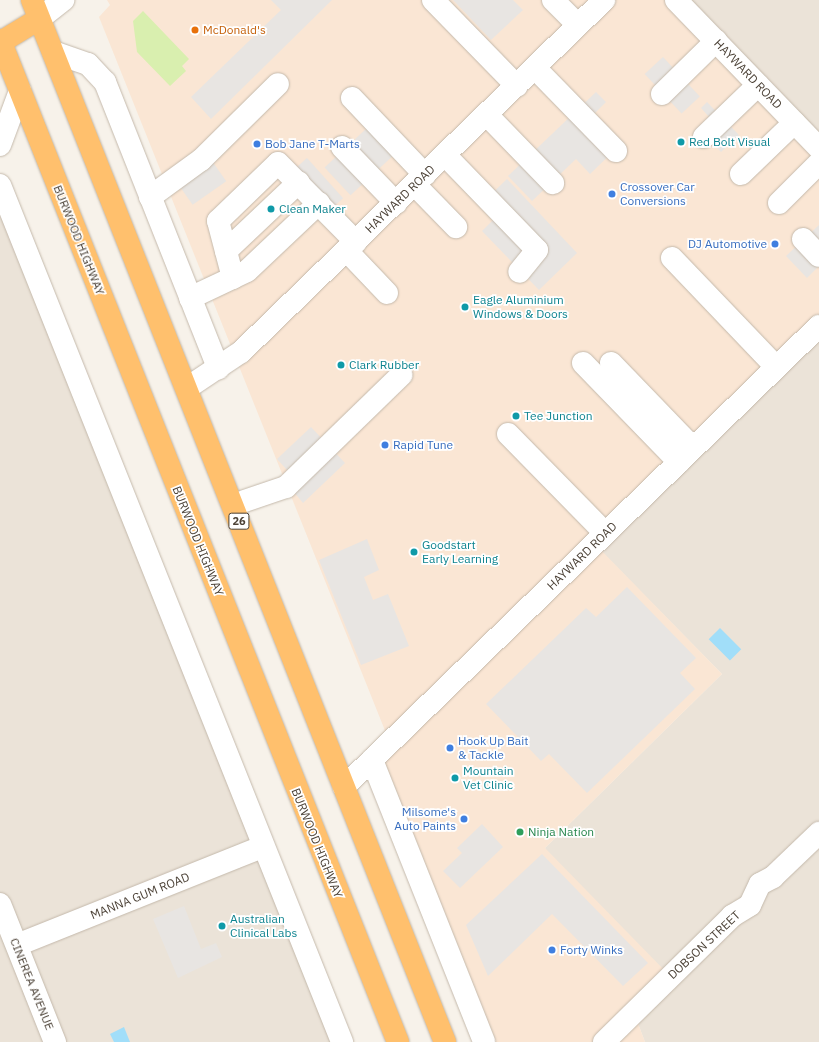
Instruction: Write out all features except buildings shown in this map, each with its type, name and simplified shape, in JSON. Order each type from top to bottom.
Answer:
[{"type":"highway","points":[[0,41],[36,9]]},
{"type":"highway","name":"26","points":[[36,9],[445,1042]]},
{"type":"highway","name":"BURWOOD HIGHWAY","points":[[0,41],[398,1042]]},
{"type":"street","points":[[36,9],[62,0]]},
{"type":"street","points":[[433,0],[517,86]]},
{"type":"street","points":[[553,0],[582,21]]},
{"type":"street","points":[[571,0],[582,21]]},
{"type":"street","name":"HAYWARD ROAD","points":[[187,388],[242,352],[604,0]]},
{"type":"street","name":"HAYWARD ROAD","points":[[676,0],[819,148]]},
{"type":"street","points":[[662,94],[716,41]]},
{"type":"street","points":[[53,52],[88,64],[105,82],[218,368]]},
{"type":"street","points":[[535,68],[616,151]]},
{"type":"street","points":[[150,197],[201,160],[278,84]]},
{"type":"street","points":[[704,137],[758,85]]},
{"type":"street","points":[[0,145],[20,91]]},
{"type":"street","points":[[352,98],[420,180],[456,227]]},
{"type":"street","points":[[487,115],[553,183]]},
{"type":"street","points":[[741,174],[794,123]]},
{"type":"street","points":[[342,147],[396,203]]},
{"type":"street","points":[[445,155],[536,249],[536,256],[520,272]]},
{"type":"street","points":[[778,202],[819,163]]},
{"type":"street","points":[[304,187],[248,270],[227,258],[219,218],[274,165],[280,164],[304,187],[352,246],[387,293]]},
{"type":"street","points":[[0,185],[262,847],[342,1042]]},
{"type":"street","points":[[190,298],[227,258],[304,187]]},
{"type":"street","points":[[803,239],[819,256]]},
{"type":"street","points":[[672,258],[776,367]]},
{"type":"street","name":"HAYWARD ROAD","points":[[344,787],[819,326]]},
{"type":"street","points":[[583,363],[686,455]]},
{"type":"street","points":[[612,363],[686,455]]},
{"type":"street","points":[[233,505],[286,487],[401,375]]},
{"type":"street","points":[[508,434],[605,534]]},
{"type":"street","points":[[372,760],[484,1042]]},
{"type":"street","name":"DOBSON STREET","points":[[604,1042],[732,916],[750,905],[760,884],[773,877],[819,833]]},
{"type":"street","name":"MANNA GUM ROAD","points":[[17,945],[262,847]]},
{"type":"street","name":"CINEREA AVENUE","points":[[0,904],[55,1042]]},
{"type":"shaded area","points":[[107,0],[676,0],[819,148],[819,326],[595,544],[722,674],[545,848],[670,976],[634,1013],[645,1042],[484,1042],[372,760],[390,743],[99,17],[110,5]]},
{"type":"shaded area","points":[[271,0],[332,0],[211,119],[191,97],[281,10]]},
{"type":"shaded area","points":[[453,0],[513,0],[523,10],[491,40]]},
{"type":"shaded area","points":[[676,0],[819,0],[819,148]]},
{"type":"shaded area","points":[[663,57],[700,96],[682,114],[645,74]]},
{"type":"shaded area","points":[[596,92],[606,102],[593,115],[621,144],[590,174],[576,159],[532,201],[508,176]]},
{"type":"shaded area","points":[[707,102],[739,135],[721,152],[698,128],[709,117],[701,108]]},
{"type":"shaded area","points":[[367,128],[393,156],[350,195],[325,168]]},
{"type":"shaded area","points":[[205,151],[226,181],[193,205],[171,175]]},
{"type":"shaded area","points":[[307,158],[343,198],[325,215],[288,175]]},
{"type":"shaded area","points":[[507,179],[577,253],[539,290],[482,231],[494,219],[480,205]]},
{"type":"shaded area","points":[[0,185],[342,1042],[0,1042]]},
{"type":"shaded area","points":[[819,225],[819,266],[807,278],[786,256]]},
{"type":"shaded area","points":[[819,326],[819,1042],[645,1042],[634,1013],[545,848],[722,674],[594,544]]},
{"type":"shaded area","points":[[311,427],[345,463],[303,503],[293,491],[287,470],[277,459]]},
{"type":"shaded area","points":[[367,539],[379,570],[364,577],[373,600],[388,594],[409,646],[361,665],[319,560]]},
{"type":"shaded area","points":[[627,587],[696,658],[680,673],[695,689],[587,793],[549,754],[541,761],[486,704],[586,608],[596,617]]},
{"type":"shaded area","points":[[482,824],[503,847],[460,888],[443,871],[462,853],[457,848]]},
{"type":"shaded area","points":[[542,854],[648,963],[623,986],[552,914],[488,976],[466,925]]},
{"type":"shaded area","points":[[184,906],[201,949],[216,943],[222,957],[178,978],[153,919]]},
{"type":"green space","points":[[143,11],[189,59],[182,66],[186,71],[170,86],[137,52],[133,21]]},
{"type":"water","points":[[720,628],[741,649],[730,661],[709,639]]},
{"type":"water","points":[[124,1027],[130,1042],[114,1042],[110,1034]]},
{"type":"place","name":"McDonald's","points":[[195,30]]},
{"type":"place","name":"Red Bolt Visual","points":[[681,142]]},
{"type":"place","name":"Bob Jane T-Marts","points":[[257,144]]},
{"type":"place","name":"Crossover Car Conversions","points":[[612,194]]},
{"type":"place","name":"Clean Maker","points":[[271,209]]},
{"type":"place","name":"DJ Automotive","points":[[775,244]]},
{"type":"place","name":"Eagle Aluminium Windows & Doors","points":[[465,307]]},
{"type":"place","name":"Clark Rubber","points":[[341,365]]},
{"type":"place","name":"Tee Junction","points":[[516,416]]},
{"type":"place","name":"Rapid Tune","points":[[385,445]]},
{"type":"place","name":"Goodstart Early Learning","points":[[414,552]]},
{"type":"place","name":"Hook Up Bait & Tackle","points":[[450,748]]},
{"type":"place","name":"Mountain Vet Clinic","points":[[455,778]]},
{"type":"place","name":"Milsome's Auto Paints","points":[[464,819]]},
{"type":"place","name":"Ninja Nation","points":[[520,832]]},
{"type":"place","name":"Australian Clinical Labs","points":[[222,926]]},
{"type":"place","name":"Forty Winks","points":[[552,950]]}]
